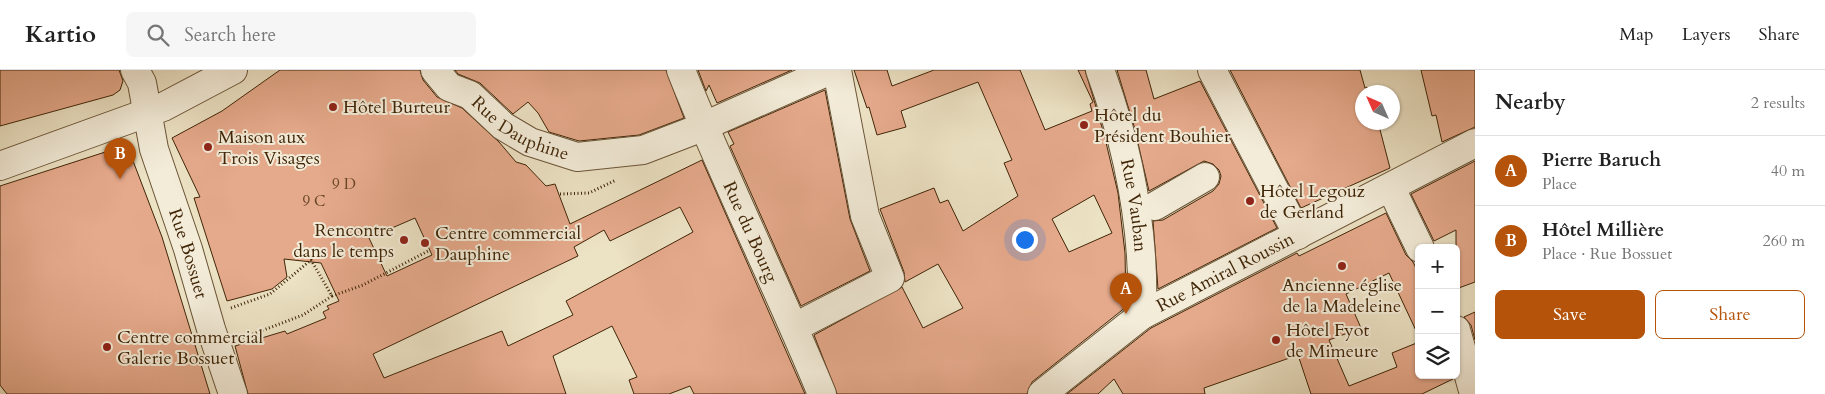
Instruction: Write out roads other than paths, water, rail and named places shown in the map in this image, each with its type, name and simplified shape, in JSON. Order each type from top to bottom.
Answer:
[{"type":"street","name":"Rue Bossuet","points":[[136,70],[142,83],[154,149],[233,394]]},
{"type":"street","points":[[0,166],[148,113],[206,86],[233,70]]},
{"type":"street","name":"Rue Dauphine","points":[[435,70],[449,87],[470,95],[503,126],[530,142],[577,157],[642,150],[831,70]]},
{"type":"street","name":"Rue du Bourg","points":[[680,70],[795,327],[822,394]]},
{"type":"street","points":[[795,327],[890,278],[864,216],[837,70]]},
{"type":"street","name":"Rue Vauban","points":[[1100,70],[1146,209],[1142,256],[1142,315]]},
{"type":"street","points":[[1212,70],[1298,235]]},
{"type":"street","name":"Rue Amiral Roussin","points":[[1042,394],[1142,315],[1475,143]]},
{"type":"street","points":[[1146,209],[1205,177]]},
{"type":"street","points":[[1391,188],[1418,244]]},
{"type":"street","points":[[1457,334],[1474,394]]},
{"type":"place","name":"Hôtel Burteur","points":[[333,107]]},
{"type":"place","name":"Hôtel du Président Bouhier","points":[[1084,125]]},
{"type":"place","name":"Maison aux Trois Visages","points":[[208,147]]},
{"type":"place","name":"Hôtel Millière","points":[[120,179]]},
{"type":"place","name":"Hôtel Legouz de Gerland","points":[[1250,201]]},
{"type":"place","name":"Rencontre dans le temps","points":[[404,240]]},
{"type":"place","name":"Centre commercial Dauphine","points":[[425,243]]},
{"type":"place","name":"Ancienne église de la Madeleine","points":[[1342,266]]},
{"type":"place","name":"Pierre Baruch","points":[[1126,314]]},
{"type":"place","name":"Hôtel Fyot de Mimeure","points":[[1276,340]]},
{"type":"place","name":"Centre commercial Galerie Bossuet","points":[[107,347]]}]
